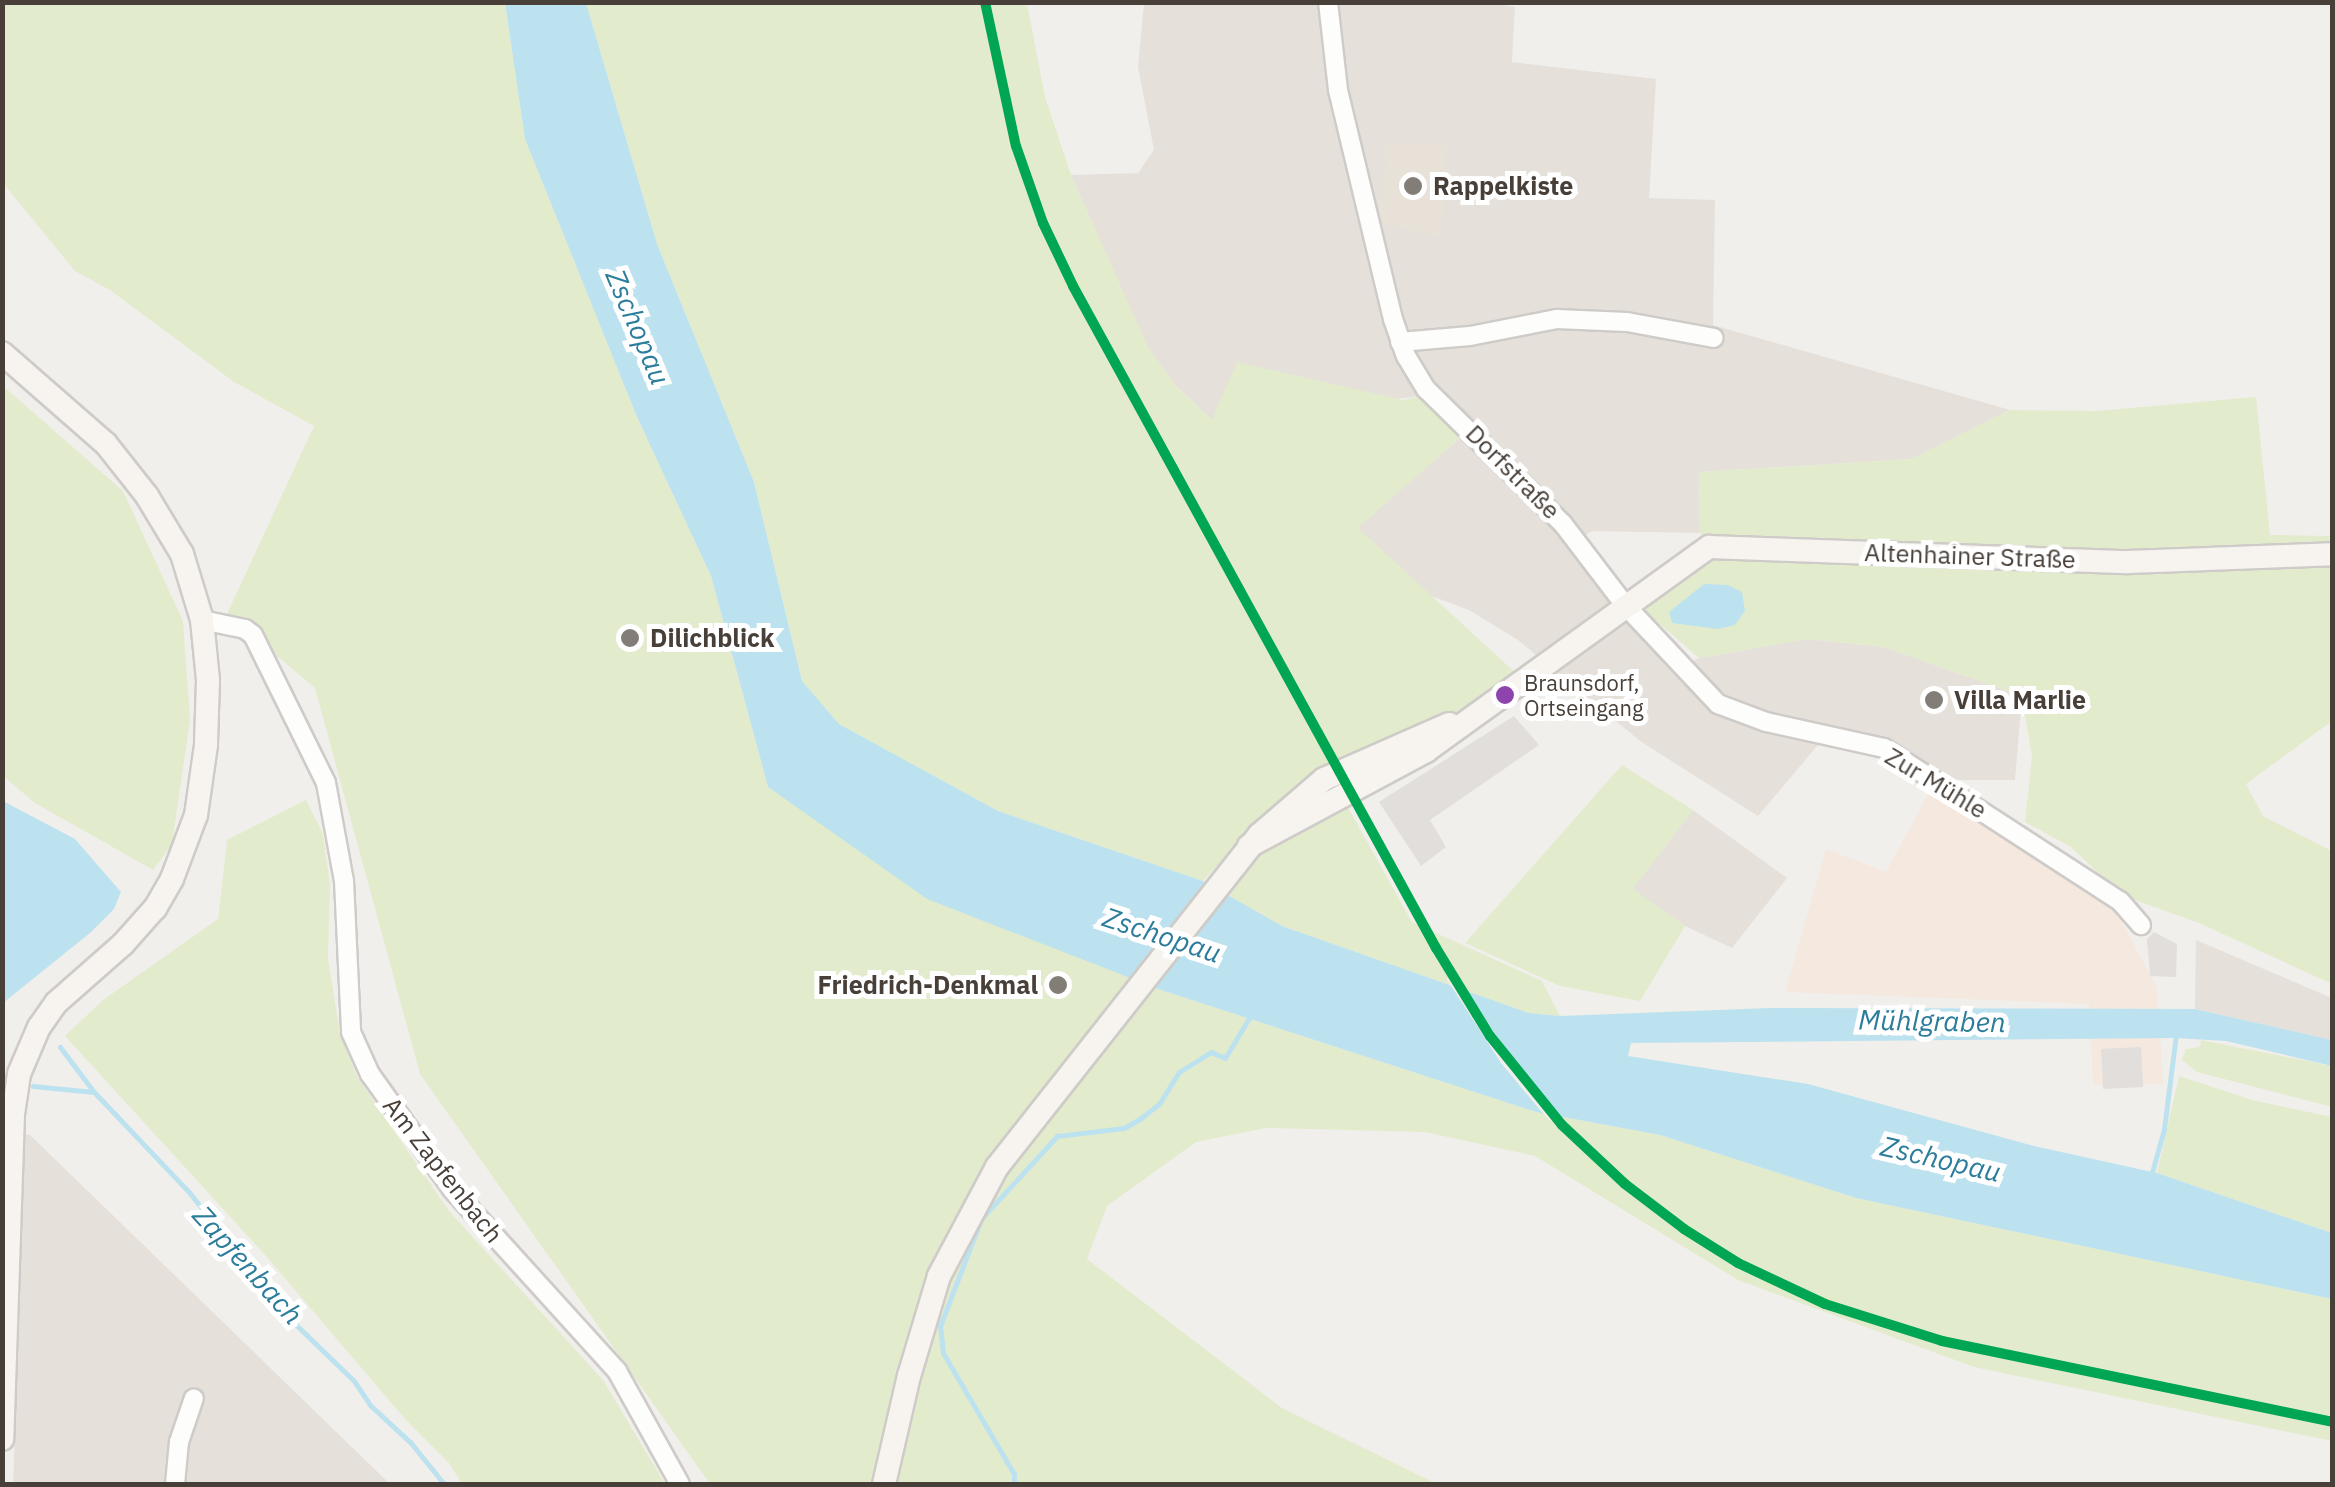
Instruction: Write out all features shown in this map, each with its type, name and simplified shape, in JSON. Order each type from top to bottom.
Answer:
[{"type":"street","name":"Dorfstraße","points":[[1328,2],[1338,90],[1400,342],[1426,389],[1564,524],[1625,605]]},
{"type":"street","points":[[1400,342],[1470,336],[1557,319],[1627,322],[1714,338]]},
{"type":"street","points":[[2,353],[106,444],[147,496],[182,554],[202,620],[208,680],[206,745],[186,849],[155,908],[123,944],[56,1003],[39,1026],[19,1074],[12,1114],[2,1439]]},
{"type":"street","name":"Altenhainer Straße","points":[[884,1484],[920,1338],[939,1276],[964,1221],[997,1167],[1249,846],[1426,751],[1702,550],[1721,546],[2128,562],[2332,554]]},
{"type":"street","name":"Zur Mühle","points":[[1625,605],[1718,704],[1766,722],[1884,748],[2120,901],[2141,925]]},
{"type":"street","name":"Am Zapfenbach","points":[[202,620],[245,629],[253,636],[326,783],[344,881],[351,1032],[370,1074],[452,1189],[617,1371],[680,1484]]},
{"type":"street","points":[[175,1484],[179,1442],[194,1398]]},
{"type":"shaded area","points":[[1144,3],[1489,3],[1515,7],[1512,62],[1656,79],[1649,198],[1715,200],[1713,325],[2010,410],[1912,459],[1699,472],[1700,533],[1592,531],[1569,546],[1671,672],[1699,658],[1807,639],[1884,647],[2022,696],[2015,780],[1952,780],[1907,752],[1870,736],[1829,732],[1758,816],[1640,741],[1518,640],[1469,610],[1429,595],[1357,528],[1463,435],[1422,396],[1212,420],[1174,384],[1147,346],[1071,175],[1138,173],[1154,150],[1138,67]]},
{"type":"shaded area","name":"Rappelkiste","points":[[1384,142],[1445,145],[1442,238],[1383,223],[1376,200],[1384,198],[1381,173],[1388,171]]},
{"type":"shaded area","points":[[1514,716],[1539,745],[1430,820],[1446,847],[1421,866],[1379,802]]},
{"type":"shaded area","points":[[1934,783],[2107,894],[2157,988],[2163,1084],[2093,1085],[2089,1004],[1785,992],[1826,849],[1886,872]]},
{"type":"shaded area","points":[[1693,810],[1787,878],[1732,948],[1685,926],[1632,889]]},
{"type":"shaded area","points":[[2154,932],[2177,944],[2176,977],[2150,976],[2147,939]]},
{"type":"shaded area","points":[[2196,940],[2332,998],[2332,1040],[2195,1009]]},
{"type":"shaded area","points":[[2141,1047],[2143,1087],[2103,1089],[2101,1049]]},
{"type":"shaded area","points":[[29,1134],[390,1484],[13,1484],[20,1300],[3,1298],[3,1147]]},
{"type":"green space","points":[[2,3],[505,3],[525,139],[637,417],[711,576],[768,787],[1161,990],[1536,1112],[1660,1135],[1856,1198],[2332,1299],[2332,1441],[1974,1367],[1738,1280],[1535,1156],[1425,1132],[1266,1128],[1196,1142],[1107,1206],[1087,1259],[1282,1408],[1437,1484],[710,1484],[420,1074],[315,688],[227,614],[314,426],[234,382],[110,290],[75,271],[3,183]]},
{"type":"green space","points":[[586,3],[1027,3],[1045,97],[1071,175],[1147,345],[1174,384],[1212,420],[1237,362],[1403,400],[1422,396],[1464,434],[1358,528],[1519,676],[1460,713],[1397,737],[1242,839],[1203,881],[998,811],[839,724],[802,681],[754,482],[657,244]]},
{"type":"green space","points":[[2,385],[123,491],[183,621],[190,720],[172,844],[153,870],[35,803],[3,776]]},
{"type":"green space","points":[[2256,397],[2270,535],[2332,536],[2332,721],[2246,784],[2263,816],[2332,851],[2332,984],[2199,923],[2121,895],[2071,847],[2025,822],[2032,757],[2022,696],[1884,647],[1807,639],[1699,658],[1638,605],[1716,553],[1700,533],[1699,472],[1912,459],[2010,410],[2096,411]]},
{"type":"green space","points":[[1622,765],[1693,810],[1633,889],[1685,926],[1640,1001],[1560,986],[1465,943]]},
{"type":"green space","points":[[306,800],[323,834],[330,885],[328,959],[340,1033],[357,1077],[449,1211],[603,1380],[665,1484],[462,1484],[449,1463],[405,1419],[266,1256],[65,1036],[103,1000],[218,919],[227,840]]},
{"type":"green space","points":[[1345,802],[1412,922],[1542,981],[1560,1016],[1529,1013],[1282,926],[1227,896],[1253,857]]},
{"type":"green space","points":[[2201,1040],[2332,1066],[2332,1107],[2197,1072],[2182,1060],[2186,1049],[2200,1047]]},
{"type":"green space","points":[[2179,1076],[2252,1100],[2332,1117],[2332,1233],[2157,1173]]},
{"type":"water","points":[[505,3],[586,3],[657,244],[754,482],[802,681],[839,724],[998,811],[1203,881],[1282,926],[1529,1013],[1560,1016],[1770,1008],[2195,1009],[2332,1040],[2332,1066],[2226,1041],[2175,1038],[1631,1043],[1628,1056],[1808,1084],[2034,1146],[2157,1173],[2332,1233],[2332,1299],[1856,1198],[1660,1135],[1536,1112],[1161,990],[927,899],[768,787],[711,576],[637,417],[525,139]]},
{"type":"water","points":[[1704,584],[1728,585],[1742,592],[1745,611],[1735,625],[1718,629],[1672,623],[1669,612]]},
{"type":"water","points":[[3,801],[75,839],[121,892],[114,909],[90,933],[3,1003]]},
{"type":"pier","points":[[1446,978],[1462,984],[1511,1058],[1567,1123],[1549,1120],[1535,1104],[1501,1063]]},
{"type":"waterway","name":"Zapfenbach","points":[[1014,1484],[1014,1474],[943,1353],[940,1326],[981,1219],[1057,1136],[1124,1128],[1141,1118],[1159,1104],[1179,1072],[1211,1052],[1225,1058],[1252,1013]]},
{"type":"waterway","points":[[2151,1176],[2164,1129],[2176,1034]]},
{"type":"waterway","points":[[60,1047],[94,1092]]},
{"type":"waterway","name":"Zapfenbach","points":[[33,1086],[94,1092],[189,1192],[288,1317],[354,1381],[370,1405],[411,1443],[444,1484]]},
{"type":"transit line","points":[[985,2],[1016,146],[1043,223],[1073,286],[1436,948],[1490,1036],[1562,1125],[1625,1184],[1684,1229],[1738,1263],[1825,1304],[1942,1341],[2332,1422]]},
{"type":"place","name":"Rappelkiste","points":[[1413,186]]},
{"type":"place","name":"Dilichblick","points":[[630,638]]},
{"type":"place","name":"Braunsdorf, Ortseingang","points":[[1505,695]]},
{"type":"place","name":"Villa Marlie","points":[[1934,700]]},
{"type":"place","name":"Friedrich-Denkmal","points":[[1058,985]]},
{"type":"water label","name":"Zschopau","points":[[638,327]]},
{"type":"water label","name":"Zschopau","points":[[1162,935]]},
{"type":"water label","name":"Mühlgraben","points":[[1932,1021]]},
{"type":"water label","name":"Zschopau","points":[[1941,1159]]}]
